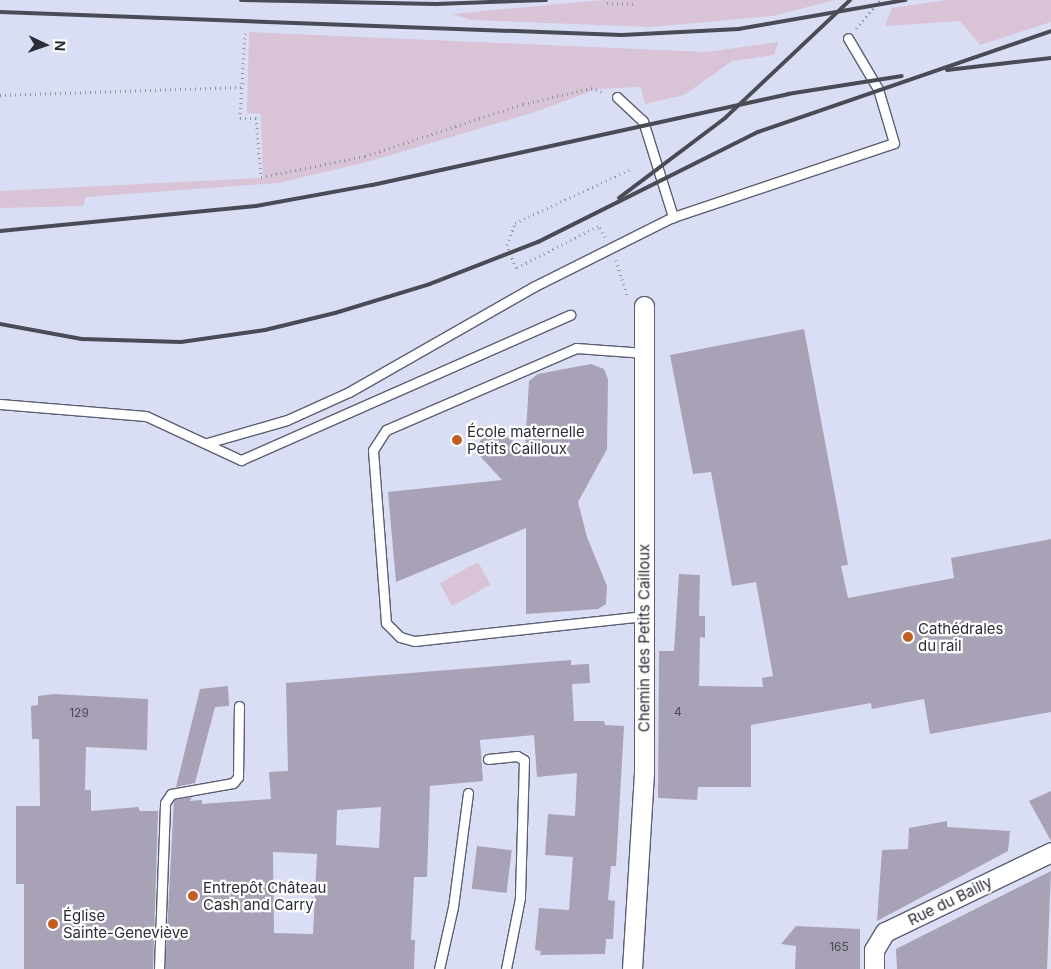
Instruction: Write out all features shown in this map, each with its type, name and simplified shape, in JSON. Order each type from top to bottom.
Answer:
[{"type":"street","name":"Chemin des Petits Cailloux","points":[[632,969],[644,771],[644,306]]},
{"type":"street","name":"Rue du Bailly","points":[[874,969],[874,950],[886,932],[1051,852]]},
{"type":"lane","points":[[206,443],[287,420],[349,392],[474,320],[673,217],[894,143],[878,89],[848,38]]},
{"type":"lane","points":[[617,97],[643,121],[673,217]]},
{"type":"lane","points":[[0,404],[146,416],[241,460],[570,316]]},
{"type":"lane","points":[[644,616],[414,641],[400,637],[386,623],[373,450],[386,430],[576,348],[645,353]]},
{"type":"lane","points":[[159,969],[165,803],[171,794],[233,783],[238,777],[239,706]]},
{"type":"lane","points":[[488,759],[517,756],[524,760],[520,898],[506,969]]},
{"type":"lane","points":[[439,969],[452,907],[468,793]]},
{"type":"path","points":[[848,38],[880,0]]},
{"type":"path","points":[[607,3],[634,4]]},
{"type":"path","points":[[245,33],[240,118],[256,118],[261,176],[365,156],[522,104],[591,88],[601,92]]},
{"type":"path","points":[[0,95],[241,87]]},
{"type":"path","points":[[598,226],[516,268],[507,245],[515,223],[628,170]]},
{"type":"path","points":[[614,246],[617,274],[628,301],[644,306]]},
{"type":"shaded area","points":[[603,0],[835,0],[773,16],[651,27],[471,20],[452,14]]},
{"type":"shaded area","points":[[947,0],[1051,0],[1051,22],[980,45],[960,21],[885,26],[892,8]]},
{"type":"shaded area","points":[[249,32],[706,52],[778,42],[774,55],[732,61],[684,95],[645,104],[641,87],[597,89],[535,112],[367,162],[278,183],[86,197],[83,206],[0,208],[0,191],[263,178],[261,114],[247,113]]},
{"type":"shaded area","points":[[478,562],[491,585],[452,606],[440,583]]},
{"type":"building","points":[[804,329],[848,565],[841,566],[848,598],[954,578],[951,558],[1051,539],[1051,712],[930,734],[924,699],[872,709],[871,703],[751,725],[751,787],[698,787],[697,800],[658,798],[659,651],[674,651],[679,574],[700,575],[699,616],[705,616],[705,638],[700,637],[699,686],[763,687],[762,678],[773,676],[756,582],[732,586],[711,472],[693,474],[670,355]]},
{"type":"building","points":[[591,364],[604,369],[608,379],[607,449],[578,502],[587,537],[607,586],[606,604],[598,609],[526,614],[526,528],[396,582],[388,492],[502,480],[480,456],[480,441],[485,434],[500,432],[525,449],[529,381],[538,374]]},
{"type":"building","points":[[571,660],[571,665],[589,664],[590,683],[572,684],[574,721],[604,721],[605,725],[624,726],[616,866],[611,866],[608,900],[615,901],[613,939],[606,939],[605,954],[540,955],[541,951],[535,950],[539,908],[569,910],[573,857],[545,855],[548,814],[575,816],[577,773],[537,777],[534,735],[480,740],[483,781],[430,786],[427,877],[414,877],[411,940],[415,940],[414,969],[165,969],[174,800],[192,797],[190,801],[202,800],[202,804],[271,799],[269,772],[288,771],[286,683]],"holes":[[[381,807],[379,848],[336,845],[337,810]],[[273,852],[317,854],[313,934],[274,933]]]},
{"type":"building","points":[[228,686],[229,706],[215,707],[195,783],[176,787],[200,689]]},
{"type":"building","points":[[54,694],[148,699],[147,750],[86,747],[85,790],[91,790],[91,811],[138,807],[140,811],[158,811],[153,969],[24,969],[24,884],[16,884],[16,806],[40,806],[39,739],[32,739],[31,706],[38,705],[38,696]]},
{"type":"building","points":[[1051,791],[1051,841],[1029,801]]},
{"type":"building","points":[[947,821],[947,827],[1010,831],[1008,851],[877,921],[882,850],[908,849],[909,828]]},
{"type":"building","points":[[477,846],[512,850],[506,893],[472,889]]},
{"type":"building","points":[[1051,871],[1047,969],[897,969],[896,949]]},
{"type":"building","points":[[796,926],[860,929],[860,969],[795,969],[796,946],[781,944]]},
{"type":"railway","points":[[241,0],[436,4],[546,0]]},
{"type":"railway","points":[[619,198],[725,118],[850,0]]},
{"type":"railway","points":[[0,12],[622,35],[739,29],[906,0]]},
{"type":"railway","points":[[0,324],[82,339],[181,342],[265,330],[335,313],[430,284],[538,242],[758,132],[1051,31]]},
{"type":"railway","points":[[947,70],[1051,58]]},
{"type":"railway","points":[[0,231],[256,206],[372,185],[788,94],[902,76]]},
{"type":"place","name":"École maternelle Petits Cailloux","points":[[457,440]]},
{"type":"place","name":"Cathédrales du rail","points":[[908,637]]},
{"type":"place","name":"Entrepôt Château Cash and Carry","points":[[193,896]]},
{"type":"place","name":"Église Sainte-Geneviève","points":[[53,924]]}]
